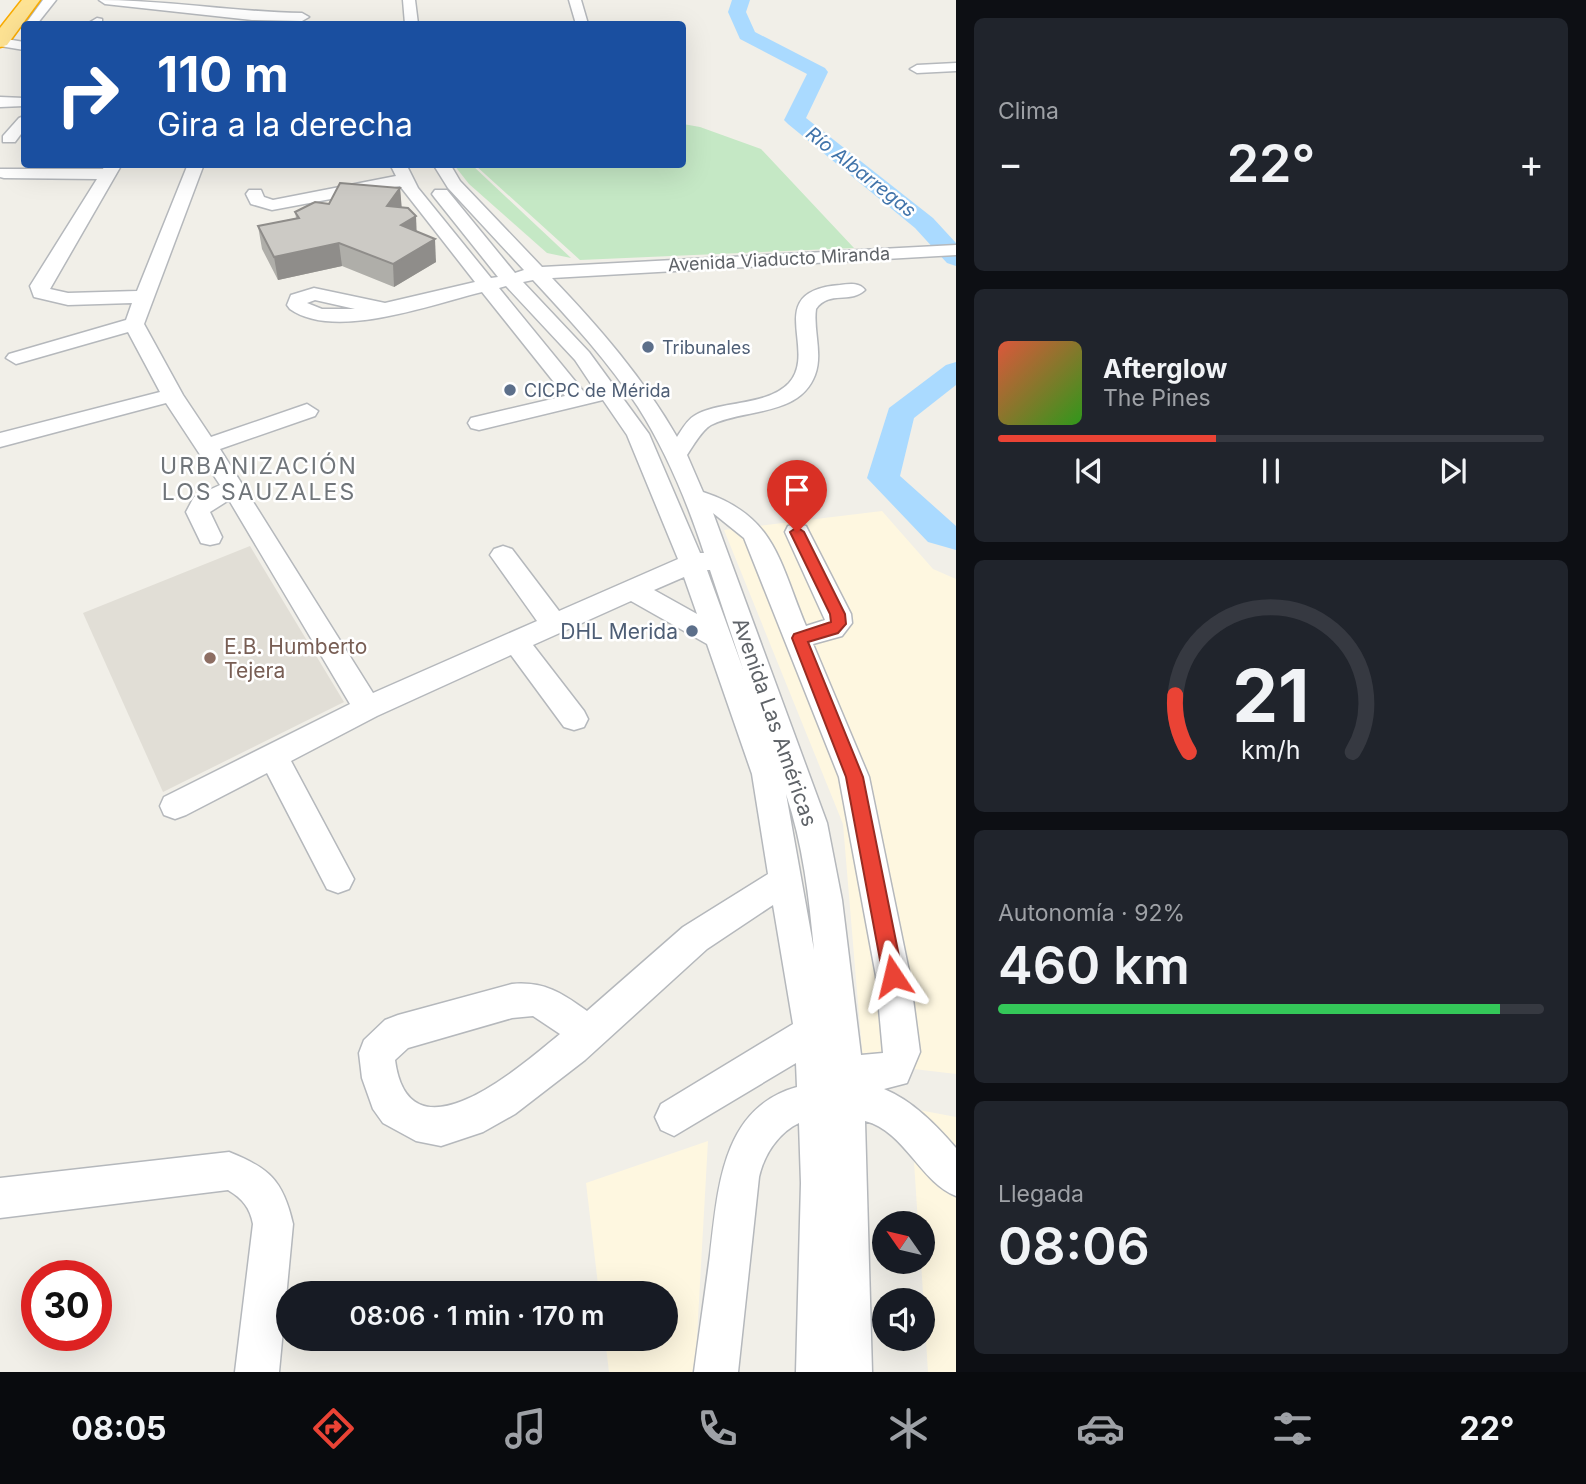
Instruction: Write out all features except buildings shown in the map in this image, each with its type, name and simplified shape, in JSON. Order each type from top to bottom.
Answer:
[{"type":"highway","points":[[0,24],[21,0]]},
{"type":"highway","points":[[10,43],[30,0]]},
{"type":"street","points":[[32,21],[50,0]]},
{"type":"street","points":[[105,0],[299,21],[306,0]]},
{"type":"street","points":[[409,0],[412,21]]},
{"type":"street","points":[[575,0],[581,21]]},
{"type":"street","points":[[917,69],[956,67]]},
{"type":"street","points":[[0,102],[21,102]]},
{"type":"street","points":[[9,139],[21,125]]},
{"type":"street","points":[[195,168],[134,324],[172,395],[234,488],[367,708]]},
{"type":"street","name":"Avenida Las Américas","points":[[425,168],[435,186],[528,280]]},
{"type":"street","name":"Avenida Las Américas","points":[[444,168],[454,184],[516,248],[528,280],[553,326],[582,356],[594,397],[638,434],[705,561],[811,823],[826,900],[850,1372]]},
{"type":"street","points":[[111,169],[40,286],[41,293],[68,299],[144,297]]},
{"type":"street","points":[[4,173],[111,169]]},
{"type":"street","points":[[382,173],[435,186]]},
{"type":"street","points":[[256,194],[257,200],[272,205],[403,176]]},
{"type":"street","points":[[403,176],[484,284],[553,326],[597,273]]},
{"type":"street","points":[[263,226],[272,205]]},
{"type":"street","points":[[516,248],[597,273]]},
{"type":"street","name":"Avenida Viaducto Miranda","points":[[597,273],[956,250]]},
{"type":"street","name":"Avenida Viaducto Miranda","points":[[597,273],[956,260]]},
{"type":"street","points":[[384,309],[484,284],[597,273]]},
{"type":"street","points":[[648,407],[701,421],[781,400],[793,393],[807,374],[807,310],[814,298],[826,293],[855,290]]},
{"type":"street","points":[[16,358],[134,324]]},
{"type":"street","name":"Avenida Las Américas","points":[[553,326],[648,407],[675,454],[694,497],[717,637],[767,774],[811,1033],[836,1092],[821,1183],[818,1372]]},
{"type":"street","points":[[0,440],[172,395]]},
{"type":"street","points":[[479,423],[594,397]]},
{"type":"street","points":[[205,446],[307,411]]},
{"type":"street","points":[[529,411],[545,433]]},
{"type":"street","points":[[675,454],[701,421]]},
{"type":"street","points":[[210,537],[198,512],[202,503],[234,488]]},
{"type":"street","points":[[694,497],[722,506],[741,518],[755,534],[854,777],[893,976],[902,1052],[894,1070],[801,1102],[774,1116],[755,1139],[744,1159],[736,1202],[716,1372]]},
{"type":"street","points":[[797,532],[838,614],[839,624],[832,629],[799,638]]},
{"type":"street","points":[[503,555],[554,625]]},
{"type":"street","points":[[175,806],[367,708],[517,644],[632,590],[705,561]]},
{"type":"street","points":[[632,590],[717,637]]},
{"type":"street","points":[[517,644],[574,719]]},
{"type":"street","points":[[273,755],[338,879]]},
{"type":"street","points":[[588,1033],[545,1002],[533,999],[512,1001],[398,1033],[377,1054],[377,1072],[395,1110],[415,1124],[441,1127],[475,1117],[531,1081],[588,1033],[694,939],[731,912],[785,882]]},
{"type":"street","points":[[674,1117],[811,1033]]},
{"type":"street","points":[[836,1092],[881,1107],[922,1138],[956,1177]]},
{"type":"street","points":[[0,1198],[229,1171],[245,1177],[261,1188],[270,1204],[273,1224],[257,1372]]},
{"type":"shaded area","points":[[882,511],[933,569],[956,579],[956,1074],[863,1063],[843,824],[724,530]]},
{"type":"shaded area","name":"E.B. Humberto Tejera","points":[[250,546],[344,702],[163,792],[83,613]]},
{"type":"shaded area","points":[[903,1107],[956,1117],[956,1372],[928,1372],[927,1351],[935,1351],[935,1288],[923,1288],[922,1274],[935,1274],[935,1211],[917,1211],[914,1162]]},
{"type":"shaded area","points":[[708,1141],[695,1372],[609,1372],[606,1351],[678,1351],[678,1281],[598,1281],[586,1183]]},
{"type":"green space","points":[[686,125],[700,127],[761,149],[854,248],[580,260],[478,168],[686,168]]},
{"type":"green space","points":[[456,168],[475,168],[571,258],[547,253],[469,184]]},
{"type":"waterway","name":"Río Albarregas","points":[[741,0],[737,12],[747,35],[818,72],[795,120],[924,223],[956,258]]},
{"type":"waterway","name":"Río Albarregas","points":[[956,371],[900,414],[883,478],[940,534],[956,538]]},
{"type":"place","name":"Tribunales","points":[[648,347]]},
{"type":"place","name":"CICPC de Mérida","points":[[510,390]]},
{"type":"place","name":"DHL Merida","points":[[692,631]]},
{"type":"place","name":"E.B. Humberto Tejera","points":[[210,658]]},
{"type":"district","name":"URBANIZACIÓN LOS SAUZALES","points":[[259,479]]},
{"type":"route","points":[[797,532],[838,614],[839,624],[832,629],[799,638],[854,777],[865,820],[893,976]]}]
